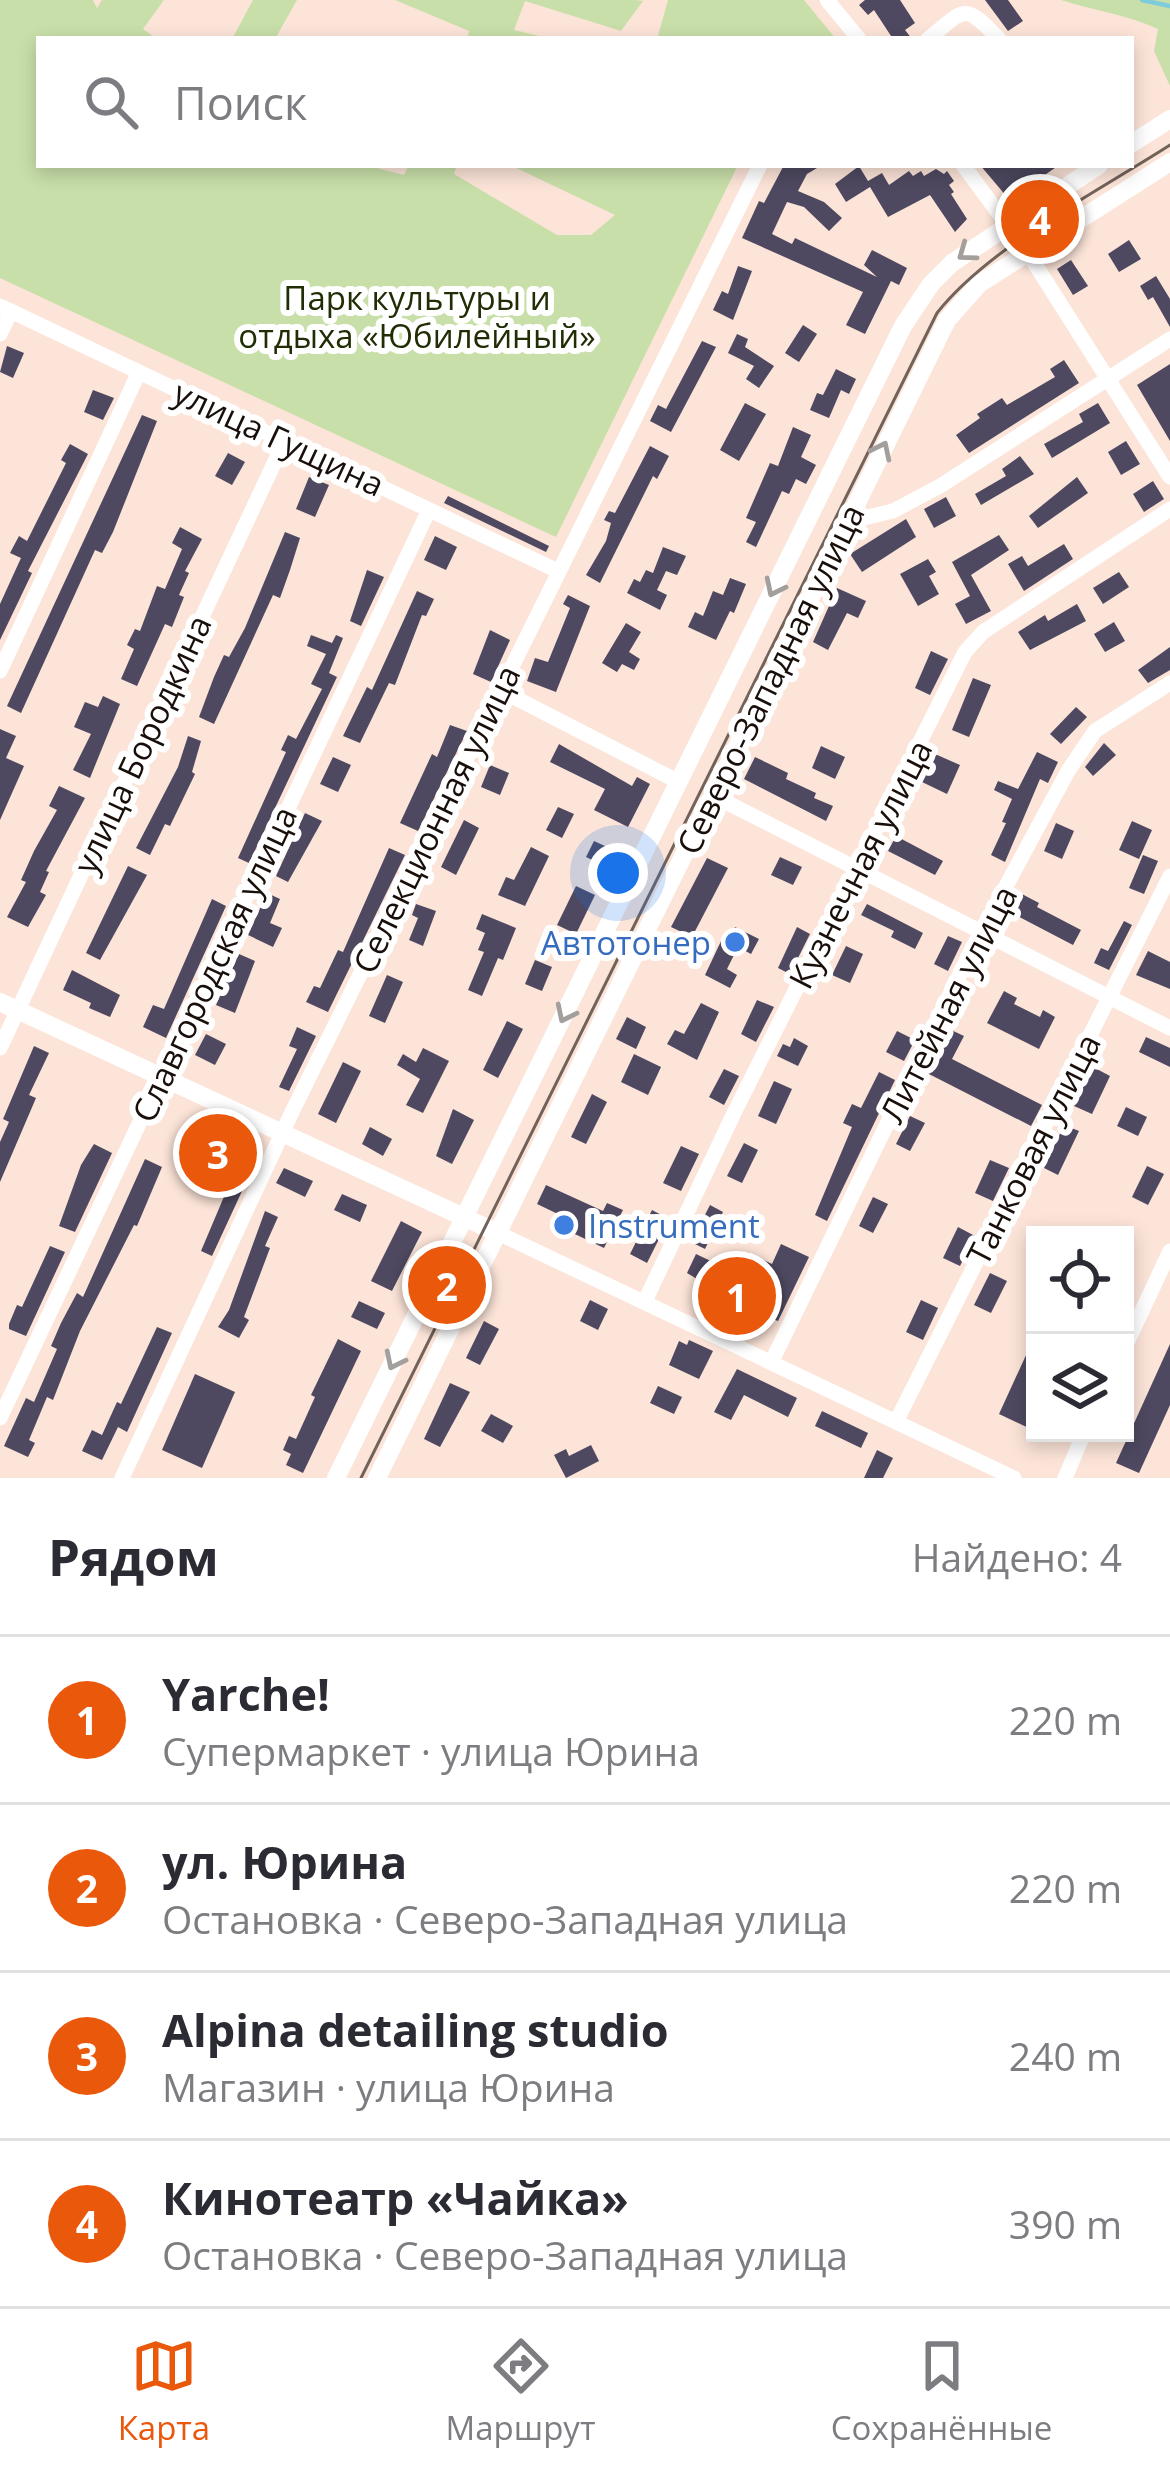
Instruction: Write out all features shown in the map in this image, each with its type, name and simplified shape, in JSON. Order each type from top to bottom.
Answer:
[{"type":"main road","points":[[1134,142],[1170,119]]},
{"type":"main road","name":"Северо-Западная улица","points":[[376,1478],[947,320],[979,284],[1170,162]]},
{"type":"main road","name":"Северо-Западная улица","points":[[336,1478],[916,304],[952,263],[1094,168]]},
{"type":"main road","points":[[9,1007],[498,1233]]},
{"type":"street","points":[[827,0],[857,36]]},
{"type":"street","points":[[931,36],[959,8],[968,6],[980,13],[997,36]]},
{"type":"street","name":"Селекционная улица","points":[[122,1478],[282,1134],[759,168]]},
{"type":"street","points":[[966,168],[1028,253],[1106,379],[1163,450],[1170,477]]},
{"type":"street","points":[[0,334],[5,308]]},
{"type":"street","name":"улица Гущина","points":[[5,308],[558,571]]},
{"type":"street","points":[[847,522],[892,511],[940,486],[1170,339]]},
{"type":"street","points":[[0,671],[139,372]]},
{"type":"street","name":"улица Бородкина","points":[[0,1048],[9,1007],[285,440]]},
{"type":"street","name":"Кузнечная улица","points":[[645,1301],[965,652],[983,632],[1170,509]]},
{"type":"street","name":"Славгородская улица","points":[[0,1418],[429,510]]},
{"type":"street","name":"Литейная улица","points":[[771,1363],[981,934],[1067,771],[1095,731],[1170,683]]},
{"type":"street","points":[[500,690],[679,782]]},
{"type":"street","points":[[712,795],[1170,1028]]},
{"type":"street","name":"Танковая улица","points":[[896,1422],[1170,876]]},
{"type":"street","points":[[498,1233],[1014,1478]]},
{"type":"street","points":[[1131,1334],[1170,1251]]},
{"type":"street","points":[[1065,1478],[1080,1442]]},
{"type":"green space","name":"Парк культуры и отдыха «Юбилейный»","points":[[0,0],[93,0],[97,8],[102,0],[164,0],[143,29],[153,36],[36,36],[36,168],[377,168],[404,175],[408,168],[456,168],[454,174],[557,235],[591,235],[615,215],[516,168],[737,168],[556,537],[0,278]]},
{"type":"green space","points":[[253,0],[297,0],[277,36],[234,36]]},
{"type":"green space","points":[[395,0],[643,1],[621,31],[525,1],[514,30],[539,36],[468,36],[469,31]]},
{"type":"green space","points":[[668,0],[804,0],[834,36],[658,36]]},
{"type":"green space","points":[[1061,0],[1170,0],[1170,86],[1154,51],[1158,29]]},
{"type":"building","points":[[865,0],[900,0],[915,23],[905,30],[910,36],[891,36],[874,10],[868,15],[859,5]]},
{"type":"building","points":[[985,0],[1008,0],[1023,21],[1008,31]]},
{"type":"building","points":[[782,168],[817,168],[807,174],[798,191],[824,202],[842,218],[829,231],[804,207],[787,202],[772,234],[792,244],[795,238],[877,277],[864,265],[872,250],[907,268],[899,285],[891,281],[865,334],[846,325],[863,292],[742,238],[759,201],[764,203]]},
{"type":"building","points":[[856,168],[868,181],[882,173],[889,185],[909,171],[913,176],[921,171],[924,176],[936,169],[947,171],[954,181],[949,185],[951,194],[967,219],[955,232],[930,195],[888,217],[870,187],[846,202],[835,184]]},
{"type":"building","points":[[983,168],[1055,168],[1042,177],[1046,182],[1036,188],[1030,180],[1007,197]]},
{"type":"building","points":[[1129,240],[1141,259],[1119,272],[1108,254]]},
{"type":"building","points":[[1071,260],[1088,286],[1073,295],[1057,269]]},
{"type":"building","points":[[738,266],[752,271],[733,320],[713,310],[722,291],[728,294]]},
{"type":"building","points":[[1156,276],[1170,299],[1170,327],[1153,297],[1148,300],[1140,286]]},
{"type":"building","points":[[803,325],[817,334],[799,362],[785,353]]},
{"type":"building","points":[[737,334],[748,339],[745,347],[774,366],[759,388],[746,379],[754,366],[728,353]]},
{"type":"building","points":[[702,341],[716,347],[671,432],[650,421],[658,405],[666,409]]},
{"type":"building","points":[[7,346],[24,353],[13,378],[0,372]]},
{"type":"building","points":[[1064,360],[1079,383],[969,453],[956,435],[980,418],[977,414],[1002,398],[1007,405],[1055,377],[1050,369]]},
{"type":"building","points":[[1170,364],[1170,441],[1137,385]]},
{"type":"building","points":[[836,369],[856,379],[849,394],[841,390],[829,418],[810,410]]},
{"type":"building","points":[[93,390],[114,398],[103,420],[84,412]]},
{"type":"building","points":[[745,403],[766,414],[739,461],[720,450]]},
{"type":"building","points":[[1098,403],[1110,423],[1052,458],[1044,444],[1083,422],[1079,414]]},
{"type":"building","points":[[142,415],[157,421],[113,532],[102,553],[95,550],[21,713],[7,706]]},
{"type":"building","points":[[793,427],[811,435],[801,457],[816,465],[806,484],[796,479],[789,494],[782,491],[756,547],[746,542],[756,522],[746,518],[770,463],[778,466]]},
{"type":"building","points":[[1126,441],[1140,464],[1121,475],[1108,452]]},
{"type":"building","points":[[70,444],[88,454],[28,571],[32,573],[0,640],[0,604],[21,558],[10,553],[19,536],[27,541],[66,463],[61,460]]},
{"type":"building","points":[[650,446],[669,456],[657,479],[653,476],[600,583],[586,575],[606,541],[611,523],[604,520],[609,511],[615,513]]},
{"type":"building","points":[[228,453],[245,462],[232,485],[215,476]]},
{"type":"building","points":[[1020,456],[1034,474],[981,505],[975,494],[1006,476],[1002,469]]},
{"type":"building","points":[[309,477],[329,485],[315,517],[296,509]]},
{"type":"building","points":[[1077,477],[1088,493],[1038,528],[1029,516]]},
{"type":"building","points":[[1153,481],[1164,499],[1144,512],[1133,494]]},
{"type":"building","points":[[448,496],[549,546],[546,552],[444,503]]},
{"type":"building","points":[[946,497],[956,516],[934,528],[924,509]]},
{"type":"building","points":[[906,519],[916,537],[862,572],[850,554]]},
{"type":"building","points":[[180,527],[202,539],[185,571],[189,573],[179,595],[184,597],[172,627],[165,624],[137,686],[121,679],[134,649],[127,645],[135,629],[140,631],[157,586],[165,589],[182,549],[172,543]]},
{"type":"building","points":[[285,532],[300,538],[280,598],[273,595],[214,724],[199,717],[224,655],[229,657],[245,628]]},
{"type":"building","points":[[999,535],[1009,550],[971,575],[991,611],[966,624],[955,604],[970,596],[952,562]]},
{"type":"building","points":[[435,536],[457,547],[446,570],[424,560]]},
{"type":"building","points":[[1064,544],[1073,559],[1024,591],[1008,564],[1022,556],[1028,566]]},
{"type":"building","points":[[663,547],[686,556],[677,575],[666,571],[657,590],[667,595],[660,610],[627,593],[634,579],[640,582],[646,570],[653,573]]},
{"type":"building","points":[[928,559],[936,572],[929,576],[939,594],[918,606],[900,574]]},
{"type":"building","points":[[367,570],[384,577],[361,626],[350,621]]},
{"type":"building","points":[[1119,572],[1129,587],[1103,604],[1093,588]]},
{"type":"building","points":[[730,578],[746,584],[716,640],[688,627],[695,612],[703,616],[713,591],[723,595]]},
{"type":"building","points":[[837,588],[866,601],[858,618],[847,613],[828,650],[813,642]]},
{"type":"building","points":[[417,591],[434,599],[426,616],[422,615],[395,685],[389,683],[360,743],[343,736],[367,687],[372,690]]},
{"type":"building","points":[[568,595],[590,606],[556,692],[527,681],[535,658],[548,662],[570,608],[563,604]]},
{"type":"building","points":[[1077,604],[1086,621],[1030,650],[1018,632],[1045,615],[1048,621]]},
{"type":"building","points":[[1114,622],[1125,641],[1105,652],[1094,634]]},
{"type":"building","points":[[626,623],[641,632],[629,652],[640,659],[634,670],[622,664],[617,672],[602,663]]},
{"type":"building","points":[[490,630],[510,640],[491,682],[473,674]]},
{"type":"building","points":[[311,635],[332,643],[336,635],[343,638],[329,673],[337,677],[249,863],[238,858],[286,752],[281,750],[288,735],[296,739],[322,689],[311,684],[326,654],[307,646]]},
{"type":"building","points":[[1170,647],[1170,670],[1148,683],[1138,670]]},
{"type":"building","points":[[931,651],[948,659],[930,695],[915,688]]},
{"type":"building","points":[[973,678],[991,685],[969,737],[952,730]]},
{"type":"building","points":[[103,696],[120,704],[90,778],[73,770],[91,734],[74,727],[85,702],[98,707]]},
{"type":"building","points":[[1076,707],[1087,717],[1061,744],[1050,734]]},
{"type":"building","points":[[450,725],[467,731],[418,831],[400,823]]},
{"type":"building","points":[[0,729],[16,736],[6,758],[24,766],[0,820]]},
{"type":"building","points":[[188,736],[201,741],[195,774],[150,855],[136,848],[178,767]]},
{"type":"building","points":[[1104,743],[1116,755],[1093,776],[1085,767]]},
{"type":"building","points":[[559,744],[632,786],[637,777],[650,784],[628,827],[594,810],[605,789],[550,762]]},
{"type":"building","points":[[821,746],[845,757],[835,779],[812,768]]},
{"type":"building","points":[[1037,752],[1058,762],[1048,783],[1040,779],[1005,862],[991,855],[1012,799],[994,790],[998,781],[1018,789]]},
{"type":"building","points":[[935,754],[960,765],[947,794],[922,782]]},
{"type":"building","points":[[333,757],[351,765],[338,792],[320,784]]},
{"type":"building","points":[[755,757],[788,773],[786,779],[833,806],[826,821],[744,779]]},
{"type":"building","points":[[490,765],[509,773],[500,795],[481,787]]},
{"type":"building","points":[[59,786],[85,798],[46,871],[40,892],[46,895],[28,927],[7,917],[57,810],[49,806]]},
{"type":"building","points":[[558,807],[574,814],[562,838],[546,830]]},
{"type":"building","points":[[305,813],[322,821],[288,882],[276,876]]},
{"type":"building","points":[[464,820],[479,828],[456,875],[441,867]]},
{"type":"building","points":[[1132,821],[1152,830],[1139,859],[1119,850]]},
{"type":"building","points":[[1056,823],[1074,831],[1062,859],[1044,851]]},
{"type":"building","points":[[896,836],[943,861],[935,875],[888,851]]},
{"type":"building","points":[[594,841],[618,852],[609,868],[586,857]]},
{"type":"building","points":[[531,847],[549,856],[525,906],[498,895],[506,877],[514,880]]},
{"type":"building","points":[[389,848],[405,855],[328,1012],[306,1002],[314,986],[320,988],[338,950],[343,952]]},
{"type":"building","points":[[1143,855],[1158,861],[1144,894],[1129,888]]},
{"type":"building","points":[[780,857],[802,867],[793,885],[771,875]]},
{"type":"building","points":[[707,858],[728,868],[692,937],[671,927]]},
{"type":"building","points":[[128,866],[147,875],[100,960],[86,953]]},
{"type":"building","points":[[576,886],[595,895],[576,934],[557,925]]},
{"type":"building","points":[[267,893],[280,899],[270,923],[282,928],[273,947],[248,935]]},
{"type":"building","points":[[1020,893],[1081,930],[1073,945],[1010,912]]},
{"type":"building","points":[[212,899],[226,906],[166,1038],[143,1027],[153,1005],[164,1009]]},
{"type":"building","points":[[416,904],[436,911],[423,946],[409,940],[418,918],[412,915]]},
{"type":"building","points":[[867,904],[923,933],[915,949],[891,937],[894,931],[861,915]]},
{"type":"building","points":[[482,914],[516,928],[482,996],[468,990],[484,952],[478,950],[485,933],[476,929]]},
{"type":"building","points":[[1124,921],[1132,925],[1109,970],[1094,963],[1101,948],[1108,951]]},
{"type":"building","points":[[735,927],[759,939],[751,954],[738,947],[727,969],[737,975],[730,988],[705,975],[722,939],[727,942]]},
{"type":"building","points":[[797,927],[810,934],[790,974],[778,968]]},
{"type":"building","points":[[948,936],[962,942],[948,971],[934,964]]},
{"type":"building","points":[[846,946],[863,954],[850,983],[832,975]]},
{"type":"building","points":[[1148,951],[1170,962],[1170,989],[1136,975]]},
{"type":"building","points":[[239,954],[255,961],[235,1013],[216,1005]]},
{"type":"building","points":[[535,960],[552,967],[542,991],[525,984]]},
{"type":"building","points":[[72,970],[120,995],[110,1017],[63,990]]},
{"type":"building","points":[[387,975],[403,982],[385,1023],[369,1016]]},
{"type":"building","points":[[1004,991],[1017,998],[1014,1004],[1040,1017],[1043,1010],[1055,1017],[1039,1049],[987,1023]]},
{"type":"building","points":[[757,1000],[774,1007],[756,1042],[741,1034]]},
{"type":"building","points":[[701,1003],[719,1012],[697,1060],[667,1044],[675,1030],[684,1034]]},
{"type":"building","points":[[627,1017],[646,1027],[636,1049],[616,1039]]},
{"type":"building","points":[[507,1021],[523,1029],[498,1078],[483,1070]]},
{"type":"building","points":[[297,1027],[316,1036],[289,1091],[279,1087],[297,1049],[289,1046]]},
{"type":"building","points":[[949,1029],[964,1036],[952,1059],[1042,1105],[1031,1126],[927,1073]]},
{"type":"building","points":[[897,1031],[915,1040],[904,1061],[886,1052]]},
{"type":"building","points":[[206,1034],[226,1044],[215,1065],[195,1055]]},
{"type":"building","points":[[1146,1037],[1170,1048],[1170,1067],[1139,1052]]},
{"type":"building","points":[[794,1038],[808,1046],[798,1066],[777,1056],[783,1044],[790,1047]]},
{"type":"building","points":[[34,1046],[49,1053],[29,1095],[36,1098],[0,1182],[0,1142],[9,1122],[3,1119]]},
{"type":"building","points":[[423,1048],[449,1061],[423,1113],[406,1105],[420,1079],[397,1065],[403,1054],[416,1062]]},
{"type":"building","points":[[634,1054],[661,1067],[648,1095],[621,1082]]},
{"type":"building","points":[[343,1062],[361,1071],[336,1123],[318,1114]]},
{"type":"building","points":[[1093,1067],[1110,1076],[1092,1114],[1074,1106]]},
{"type":"building","points":[[724,1069],[739,1076],[724,1105],[709,1097]]},
{"type":"building","points":[[879,1072],[895,1080],[827,1221],[815,1215],[852,1127],[843,1123],[852,1104],[861,1108]]},
{"type":"building","points":[[774,1081],[792,1089],[776,1124],[758,1116]]},
{"type":"building","points":[[592,1094],[607,1102],[586,1144],[571,1137]]},
{"type":"building","points":[[1126,1107],[1147,1117],[1138,1136],[1117,1126]]},
{"type":"building","points":[[453,1109],[474,1120],[452,1164],[436,1156]]},
{"type":"building","points":[[910,1116],[925,1123],[910,1151],[896,1144]]},
{"type":"building","points":[[1064,1125],[1079,1131],[1058,1175],[1044,1168]]},
{"type":"building","points":[[370,1127],[392,1139],[383,1156],[362,1144]]},
{"type":"building","points":[[209,1138],[255,1163],[212,1256],[201,1251],[234,1173],[200,1155]]},
{"type":"building","points":[[744,1143],[758,1150],[742,1183],[727,1176]]},
{"type":"building","points":[[94,1144],[112,1153],[75,1232],[59,1226],[81,1165]]},
{"type":"building","points":[[681,1146],[699,1154],[681,1191],[663,1183]]},
{"type":"building","points":[[145,1159],[162,1167],[137,1226],[80,1331],[53,1400],[47,1397],[29,1440],[35,1443],[28,1457],[4,1446],[26,1398],[34,1402],[57,1349],[51,1346],[61,1323],[77,1293],[83,1297]]},
{"type":"building","points":[[990,1160],[1009,1168],[993,1201],[975,1193]]},
{"type":"building","points":[[1147,1166],[1164,1174],[1148,1205],[1132,1197]]},
{"type":"building","points":[[284,1168],[313,1181],[305,1197],[276,1183]]},
{"type":"building","points":[[546,1185],[603,1211],[607,1203],[623,1210],[604,1248],[556,1225],[560,1215],[537,1204]]},
{"type":"building","points":[[342,1194],[367,1205],[360,1222],[334,1210]]},
{"type":"building","points":[[873,1197],[888,1204],[873,1233],[859,1226]]},
{"type":"building","points":[[710,1205],[723,1212],[705,1249],[691,1242]]},
{"type":"building","points":[[652,1210],[669,1219],[647,1263],[630,1254]]},
{"type":"building","points":[[265,1211],[278,1217],[244,1317],[249,1320],[239,1338],[218,1327],[229,1310]]},
{"type":"building","points":[[401,1221],[422,1232],[392,1291],[371,1281]]},
{"type":"building","points":[[958,1227],[975,1236],[960,1266],[943,1258]]},
{"type":"building","points":[[781,1244],[809,1257],[778,1321],[687,1273],[696,1254],[736,1273],[747,1252],[772,1264]]},
{"type":"building","points":[[50,1246],[65,1252],[26,1336],[9,1329],[9,1324]]},
{"type":"building","points":[[990,1273],[1007,1281],[991,1313],[974,1305]]},
{"type":"building","points":[[590,1300],[608,1309],[598,1330],[580,1321]]},
{"type":"building","points":[[921,1300],[938,1308],[923,1340],[906,1332]]},
{"type":"building","points":[[359,1301],[385,1313],[377,1329],[351,1317]]},
{"type":"building","points":[[484,1321],[499,1329],[480,1365],[466,1358]]},
{"type":"building","points":[[157,1327],[172,1333],[127,1432],[118,1427],[102,1460],[82,1451],[92,1430],[102,1435],[117,1402],[121,1404]]},
{"type":"building","points":[[338,1339],[361,1351],[303,1473],[286,1465],[291,1454],[283,1450],[289,1436],[296,1439]]},
{"type":"building","points":[[689,1340],[713,1351],[699,1379],[669,1365],[679,1341],[687,1345]]},
{"type":"building","points":[[1170,1344],[1170,1405],[1139,1473],[1116,1463],[1126,1442],[1134,1442],[1134,1423]]},
{"type":"building","points":[[1026,1355],[1026,1427],[999,1414]]},
{"type":"building","points":[[737,1369],[797,1398],[788,1417],[744,1395],[731,1420],[714,1412]]},
{"type":"building","points":[[195,1374],[235,1392],[202,1468],[162,1450]]},
{"type":"building","points":[[450,1383],[470,1392],[440,1447],[424,1439]]},
{"type":"building","points":[[658,1386],[682,1397],[674,1414],[650,1403]]},
{"type":"building","points":[[822,1411],[868,1433],[861,1448],[815,1426]]},
{"type":"building","points":[[491,1414],[513,1426],[503,1443],[481,1431]]},
{"type":"building","points":[[591,1445],[599,1461],[566,1478],[554,1455],[566,1449],[569,1456]]},
{"type":"building","points":[[877,1450],[893,1458],[883,1478],[864,1478]]},
{"type":"waterway","points":[[1142,0],[1170,6]]},
{"type":"tram line","points":[[1134,167],[1170,145]]},
{"type":"tram line","points":[[361,1478],[937,313],[1014,243],[1132,168]]},
{"type":"place","name":"Кинотеатр «Чайка»","points":[[1040,219]]},
{"type":"place","name":"Автотонер","points":[[735,942]]},
{"type":"place","name":"Alpina detailing studio","points":[[218,1153]]},
{"type":"place","name":"Instrument","points":[[564,1225]]},
{"type":"place","name":"ул. Юрина","points":[[447,1285]]},
{"type":"place","name":"Yarche!","points":[[737,1296]]}]
